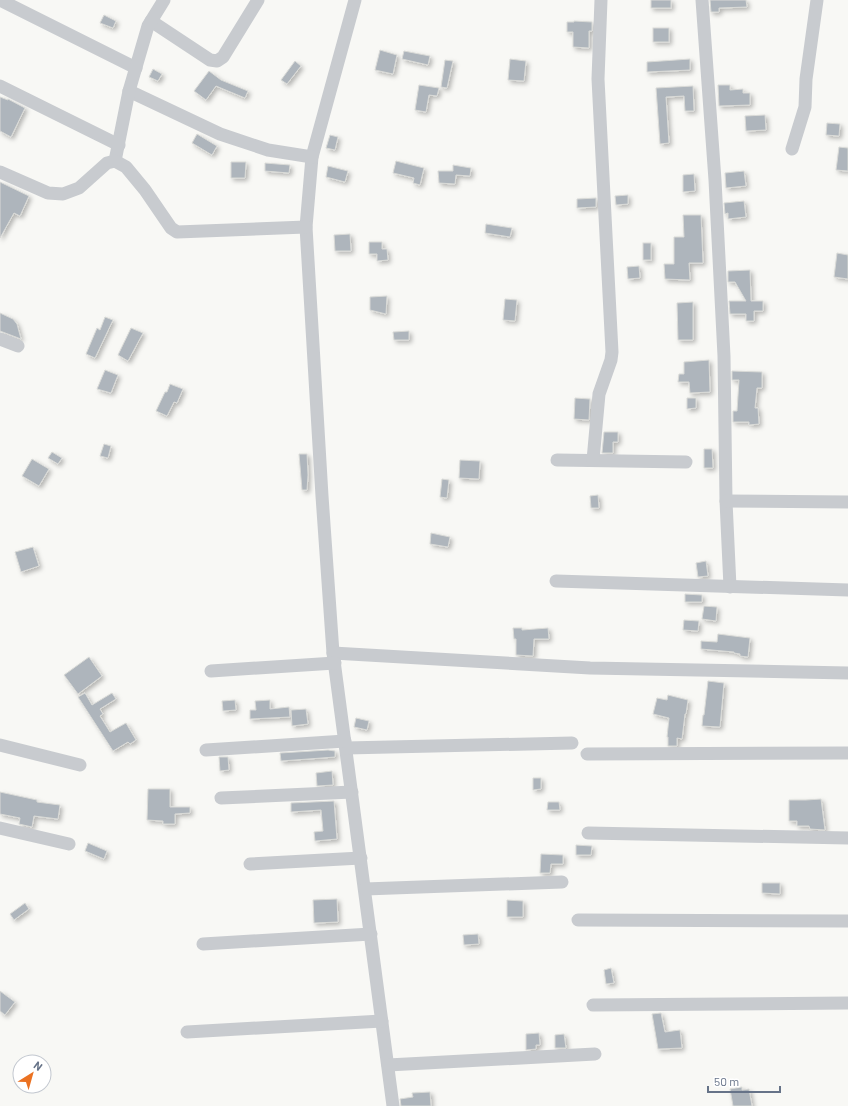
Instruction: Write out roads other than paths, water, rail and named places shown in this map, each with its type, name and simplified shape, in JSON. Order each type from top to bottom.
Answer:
[{"type":"street","points":[[0,0],[136,68]]},
{"type":"street","points":[[115,161],[129,91],[148,26],[164,0]]},
{"type":"street","points":[[151,21],[210,60],[217,61],[223,56],[258,0]]},
{"type":"street","points":[[355,0],[312,156],[306,227],[322,496],[334,658],[393,1106]]},
{"type":"street","points":[[593,460],[599,394],[611,360],[612,352],[598,79],[601,0]]},
{"type":"street","points":[[702,0],[715,180],[723,341],[726,501],[730,587]]},
{"type":"street","points":[[792,150],[805,107],[806,79],[817,0]]},
{"type":"street","points":[[0,86],[119,145]]},
{"type":"street","points":[[129,91],[220,134],[268,150],[312,156]]},
{"type":"street","points":[[0,172],[48,193],[63,194],[79,188],[107,163],[115,161],[126,167],[145,190],[171,228],[177,232],[306,227]]},
{"type":"street","points":[[0,339],[18,346]]},
{"type":"street","points":[[557,460],[686,462]]},
{"type":"street","points":[[726,501],[848,502]]},
{"type":"street","points":[[556,581],[848,590]]},
{"type":"street","points":[[210,671],[334,658],[590,668],[848,673]]},
{"type":"street","points":[[206,750],[346,745],[572,743]]},
{"type":"street","points":[[0,745],[80,765]]},
{"type":"street","points":[[587,754],[848,753]]},
{"type":"street","points":[[221,798],[352,792]]},
{"type":"street","points":[[0,828],[69,844]]},
{"type":"street","points":[[588,833],[848,838]]},
{"type":"street","points":[[250,864],[361,858]]},
{"type":"street","points":[[365,889],[562,882]]},
{"type":"street","points":[[578,920],[848,921]]},
{"type":"street","points":[[203,944],[371,934]]},
{"type":"street","points":[[593,1005],[848,1003]]},
{"type":"street","points":[[187,1032],[382,1021]]},
{"type":"street","points":[[388,1065],[595,1054]]}]
